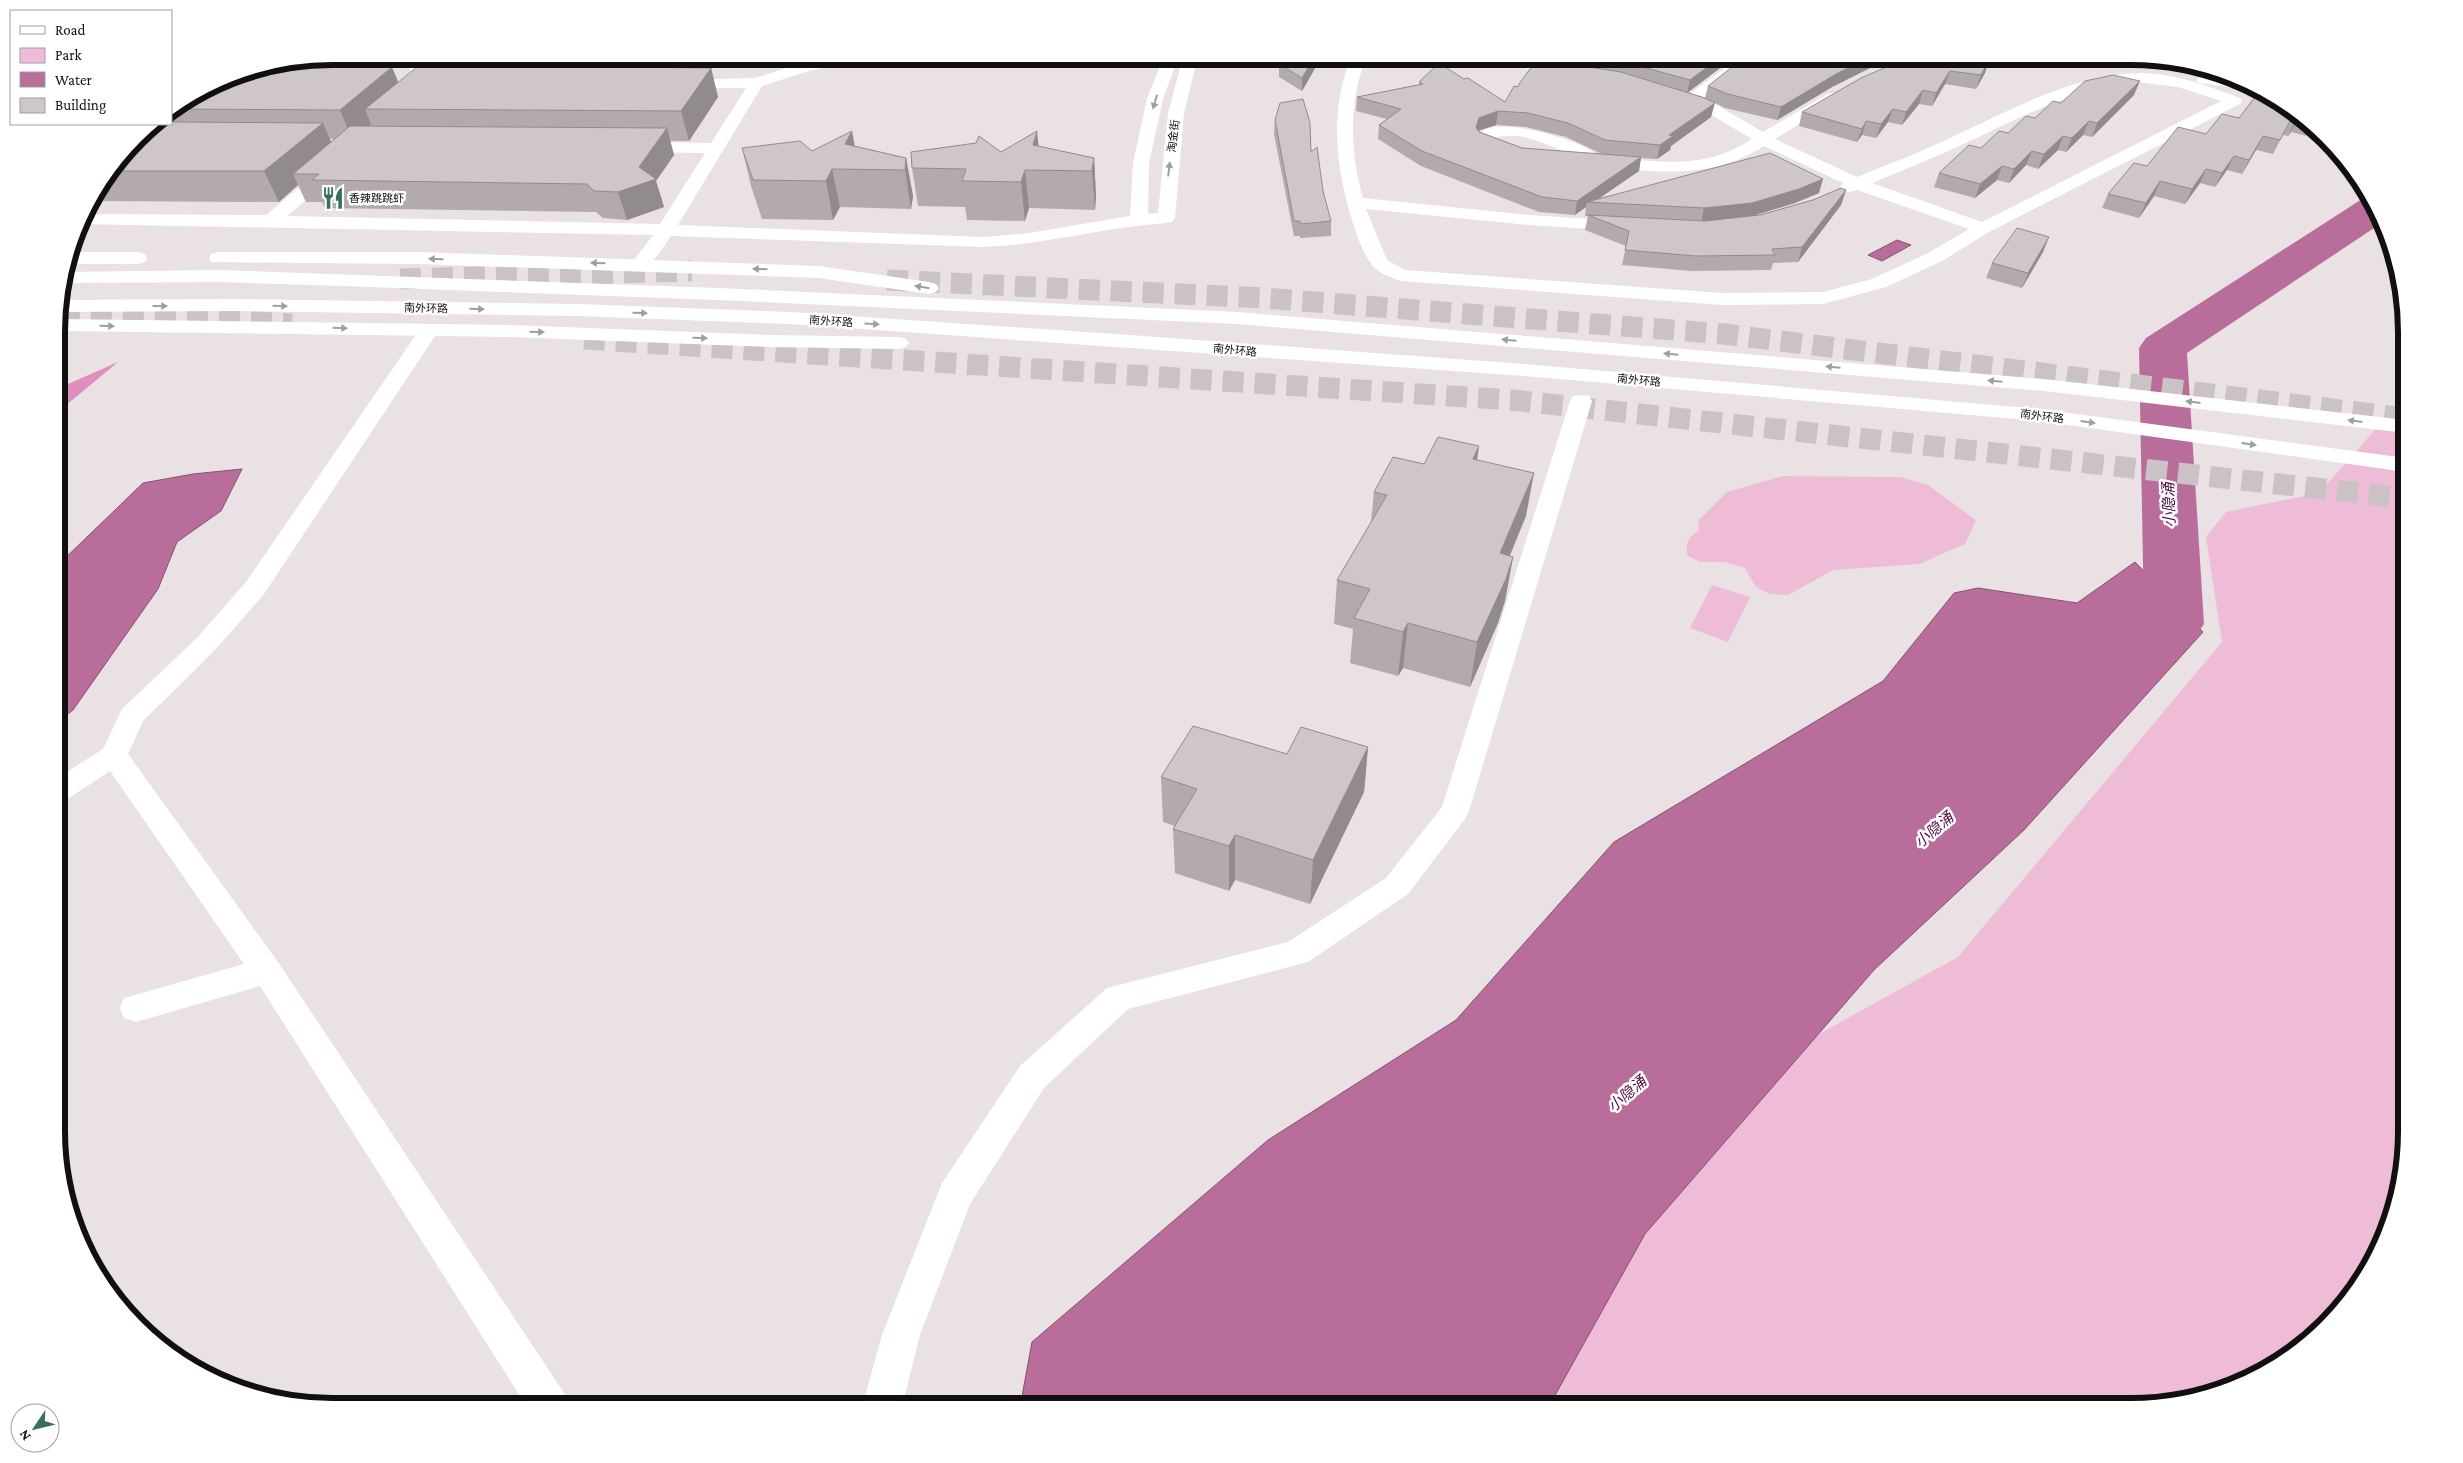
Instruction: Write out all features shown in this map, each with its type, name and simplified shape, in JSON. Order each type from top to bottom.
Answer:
[{"type":"main road","points":[[414,65],[428,85]]},
{"type":"main road","points":[[658,83],[756,83],[815,65]]},
{"type":"main road","points":[[90,219],[271,220],[666,230],[985,242],[1040,238],[1139,218],[1141,163],[1155,99],[1168,65]]},
{"type":"main road","name":"淘金街","points":[[1139,218],[1166,218],[1176,113],[1188,65]]},
{"type":"main road","points":[[1355,65],[1348,103],[1346,162],[1360,221],[1379,263],[1401,275],[1722,299],[1823,298],[1879,283],[1934,257],[1983,228],[2250,92]]},
{"type":"main road","points":[[1531,65],[1587,74]]},
{"type":"main road","points":[[1690,101],[1737,65]]},
{"type":"main road","points":[[256,79],[314,66]]},
{"type":"main road","points":[[1834,194],[1953,143],[2028,105],[2067,90],[2105,82],[2144,78],[2227,83]]},
{"type":"main road","points":[[2144,78],[2202,88],[2234,101]]},
{"type":"main road","points":[[640,264],[666,230],[756,83]]},
{"type":"main road","points":[[400,110],[428,85],[447,85]]},
{"type":"main road","points":[[1552,158],[1650,167],[1684,166],[1725,160],[1765,140],[1782,126],[1850,87]]},
{"type":"main road","points":[[1664,93],[1709,107],[1765,140],[1858,184],[1983,228]]},
{"type":"main road","points":[[1523,156],[1494,147],[1484,141],[1485,135],[1493,131],[1508,131],[1530,135],[1558,143],[1600,161]]},
{"type":"main road","points":[[617,147],[716,148]]},
{"type":"main road","points":[[271,220],[345,158]]},
{"type":"main road","points":[[1356,202],[1528,220],[1638,227]]},
{"type":"main road","points":[[75,258],[160,258]]},
{"type":"main road","points":[[200,258],[419,258],[640,264],[819,272],[1074,310]]},
{"type":"main road","name":"南外环路","points":[[70,278],[218,276],[729,294],[1238,318],[2044,384],[2398,426]]},
{"type":"main road","name":"南外环路","points":[[66,306],[577,310],[792,318],[1534,371],[2039,415],[2398,464]]},
{"type":"main road","points":[[65,325],[428,330],[770,341],[1031,346],[1144,342]]},
{"type":"main road","points":[[65,787],[114,756],[132,716],[206,644],[255,588],[428,330]]},
{"type":"main road","points":[[884,1398],[901,1335],[955,1195],[1032,1077],[1118,998],[1296,953],[1397,886],[1455,811],[1581,401]]},
{"type":"main road","points":[[114,756],[267,971],[544,1398]]},
{"type":"main road","points":[[136,1008],[267,971]]},
{"type":"green space","points":[[2398,404],[2398,1131],[2396,1166],[2384,1217],[2371,1249],[2343,1294],[2320,1320],[2294,1343],[2249,1371],[2217,1384],[2166,1396],[2131,1398],[1459,1398],[1765,1064],[1958,957],[2222,642],[2206,537],[2226,512],[2319,493]]},
{"type":"green space","points":[[1783,476],[1900,477],[1928,485],[1976,520],[1965,544],[1919,564],[1833,570],[1788,595],[1770,594],[1756,587],[1745,568],[1724,562],[1700,562],[1687,555],[1689,541],[1692,535],[1699,530],[1698,521],[1727,492]]},
{"type":"green space","points":[[1712,585],[1750,597],[1728,642],[1690,628]]},
{"type":"shaded area","points":[[118,362],[65,406],[65,385]]},
{"type":"water","points":[[459,65],[719,65],[705,71],[479,74]]},
{"type":"water","points":[[1897,240],[1911,245],[1882,261],[1868,255]]},
{"type":"water","points":[[242,469],[221,511],[177,542],[158,589],[73,710],[65,716],[65,558],[143,483],[193,474]]},
{"type":"water","points":[[2135,562],[2203,632],[2024,830],[1874,970],[1645,1234],[1553,1398],[1022,1398],[1032,1342],[1268,1140],[1456,1020],[1614,842],[1883,681],[1954,593],[1978,588],[2077,603]]},
{"type":"building","points":[[431,65],[711,68],[681,111],[365,109],[417,67],[429,67]]},
{"type":"building","points":[[1281,65],[1310,65],[1302,78]]},
{"type":"building","points":[[1437,65],[1442,65],[1464,79],[1468,78],[1505,102],[1514,86],[1517,87],[1533,65],[1576,65],[1621,72],[1705,98],[1715,103],[1669,135],[1673,136],[1660,145],[1605,140],[1568,123],[1528,113],[1498,111],[1479,118],[1476,127],[1479,132],[1522,148],[1641,157],[1577,201],[1542,197],[1422,151],[1379,125],[1401,109],[1357,97],[1423,84],[1419,82]]},
{"type":"building","points":[[1635,65],[1710,65],[1690,80]]},
{"type":"building","points":[[1735,65],[1854,65],[1781,107],[1728,94],[1708,86]]},
{"type":"building","points":[[1891,65],[1986,65],[1981,75],[1950,71],[1936,93],[1923,90],[1906,112],[1893,109],[1881,124],[1866,121],[1862,129],[1802,112],[1861,78]]},
{"type":"building","points":[[297,67],[392,67],[340,110],[185,109],[230,85],[280,70]]},
{"type":"building","points":[[2113,75],[2140,81],[2097,123],[2089,121],[2072,138],[2063,136],[2044,154],[2032,151],[2014,169],[2002,166],[1980,184],[1939,173],[1969,145],[1981,148],[1999,131],[2008,133],[2026,116],[2035,118],[2053,101],[2061,103],[2085,81]]},
{"type":"building","points":[[2255,97],[2265,101],[2296,121],[2290,121],[2280,140],[2263,136],[2249,160],[2234,156],[2222,173],[2206,169],[2192,189],[2160,181],[2146,203],[2108,194],[2134,163],[2147,166],[2178,127],[2206,134],[2222,114],[2239,118]]},
{"type":"building","points":[[1303,99],[1310,123],[1311,152],[1317,147],[1323,191],[1331,221],[1301,224],[1300,221],[1294,221],[1275,120],[1280,103]]},
{"type":"building","points":[[172,122],[323,123],[264,171],[119,171],[156,131],[163,125],[172,125]]},
{"type":"building","points":[[350,126],[667,128],[639,167],[656,179],[618,192],[594,191],[587,184],[312,180],[319,174],[293,174]]},
{"type":"building","points":[[852,131],[845,144],[906,158],[905,170],[832,169],[826,181],[753,180],[742,148],[800,141],[812,151]]},
{"type":"building","points":[[1037,131],[1033,145],[1094,158],[1092,171],[1025,170],[1021,182],[962,181],[966,169],[912,168],[911,152],[976,143],[979,136],[1001,152]]},
{"type":"building","points":[[1770,153],[1823,179],[1799,189],[1752,203],[1704,208],[1587,202]]},
{"type":"building","points":[[1841,188],[1846,190],[1802,247],[1772,249],[1775,255],[1696,256],[1625,250],[1629,231],[1588,215],[1705,221],[1760,215],[1813,200]]},
{"type":"building","points":[[2017,228],[2049,237],[2028,273],[1992,263]]},
{"type":"building","points":[[1438,437],[1479,446],[1473,459],[1534,473],[1500,553],[1513,557],[1506,579],[1477,642],[1408,623],[1403,632],[1354,618],[1370,589],[1337,580],[1387,495],[1374,492],[1393,457],[1424,464]]},
{"type":"building","points":[[1193,726],[1287,754],[1301,727],[1368,747],[1313,860],[1235,835],[1229,846],[1173,829],[1197,789],[1161,777]]},
{"type":"waterway","name":"小隐涌","points":[[2124,667],[2174,624],[2163,348],[2370,212]]},
{"type":"tunnel","points":[[400,279],[692,271]]},
{"type":"tunnel","points":[[887,280],[1263,298],[1724,334],[2398,417]]},
{"type":"tunnel","points":[[66,311],[292,324]]},
{"type":"tunnel","points":[[584,339],[1512,400],[2398,497]]},
{"type":"place","name":"香辣跳跳虾","points":[[333,198]]}]
